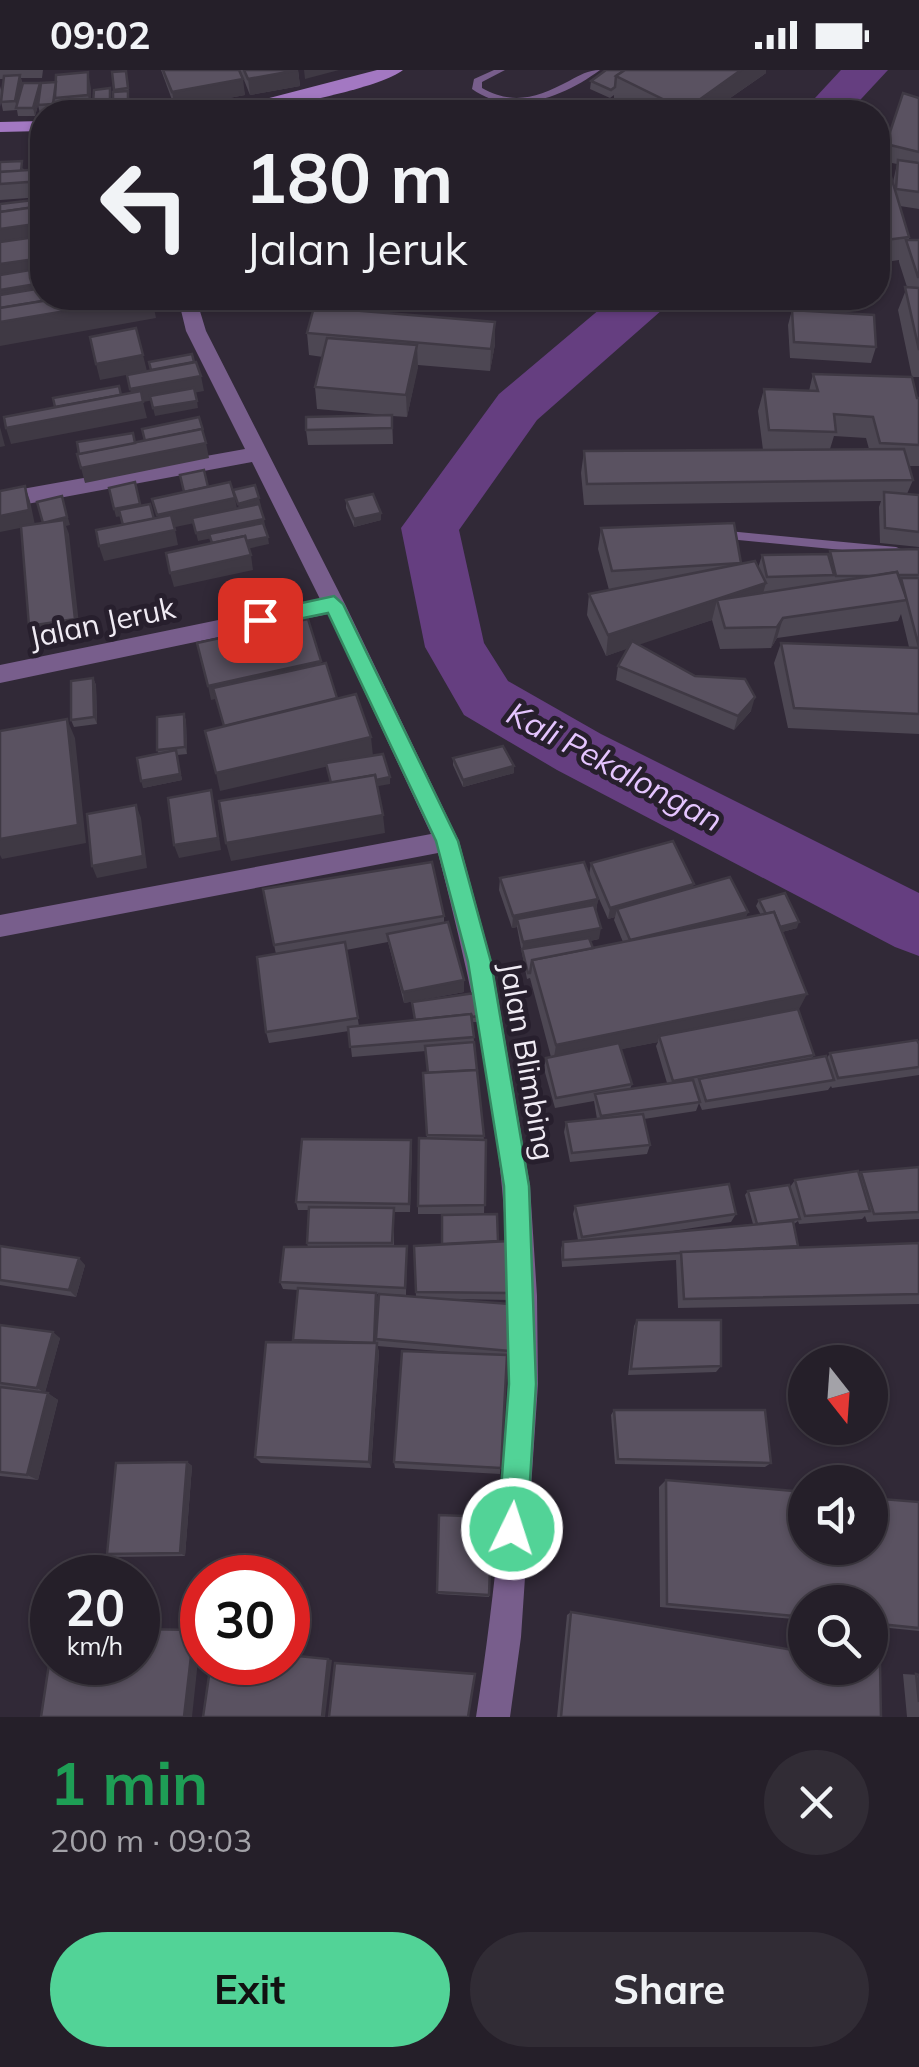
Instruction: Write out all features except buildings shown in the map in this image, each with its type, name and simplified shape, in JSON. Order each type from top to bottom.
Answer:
[{"type":"main road","points":[[280,100],[395,70]]},
{"type":"main road","points":[[0,127],[30,126]]},
{"type":"street","name":"Jalan Blimbing","points":[[190,310],[196,331],[334,604],[447,841],[480,962],[516,1186],[523,1384],[504,1638],[493,1717]]},
{"type":"street","points":[[0,501],[256,454]]},
{"type":"street","name":"Jalan Jeruk","points":[[0,674],[334,604]]},
{"type":"street","points":[[0,926],[447,841]]},
{"type":"lane","points":[[501,70],[477,81],[478,89],[507,100]]},
{"type":"lane","points":[[534,100],[596,70]]},
{"type":"lane","points":[[703,534],[896,551],[919,562]]},
{"type":"waterway","name":"Kali Pekalongan","points":[[836,100],[866,70]]},
{"type":"waterway","name":"Kali Pekalongan","points":[[630,310],[518,407],[430,528],[455,647],[486,698],[579,752],[919,926]]},
{"type":"route","points":[[260,620],[334,604],[447,841],[480,962],[516,1186],[523,1384],[512,1529]]}]
